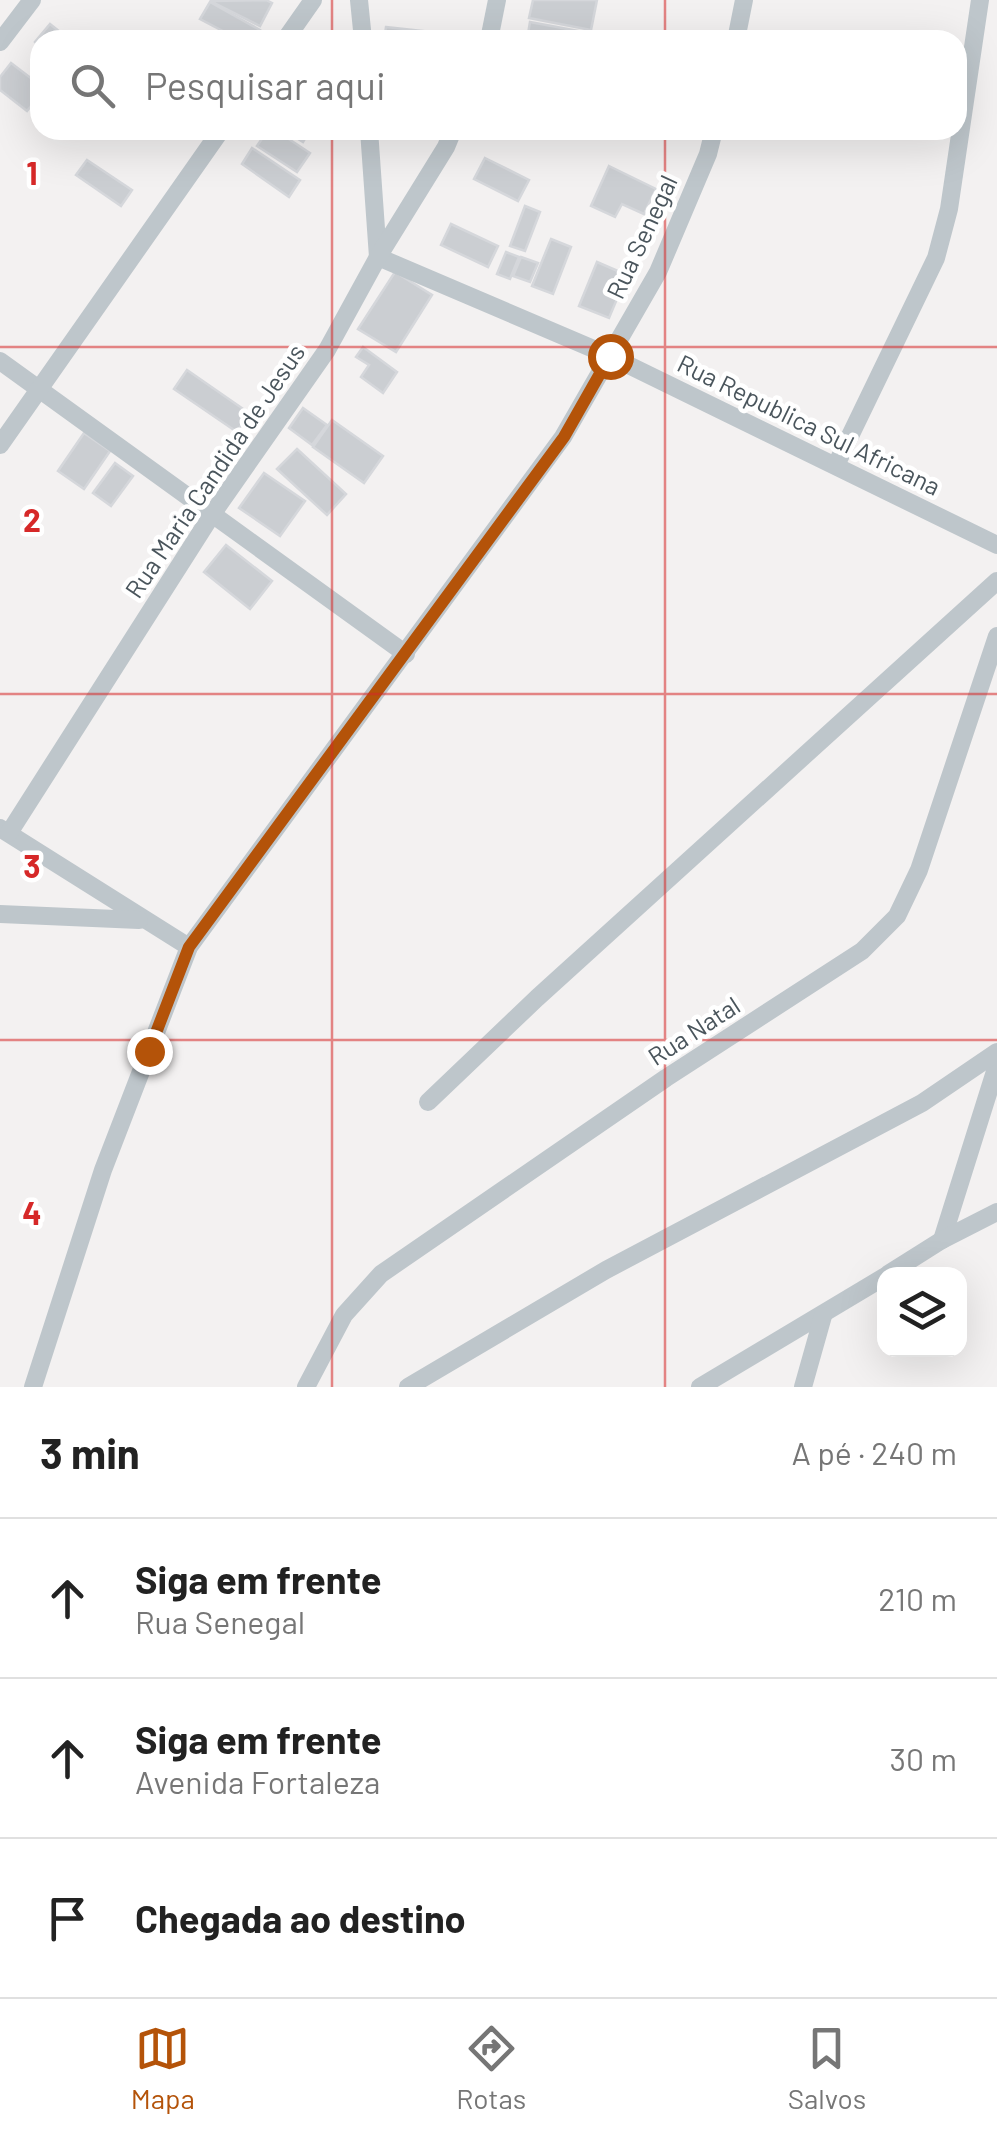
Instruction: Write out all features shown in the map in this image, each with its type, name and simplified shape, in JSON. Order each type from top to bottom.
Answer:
[{"type":"street","points":[[0,42],[32,0]]},
{"type":"street","points":[[292,30],[313,0]]},
{"type":"street","points":[[359,0],[362,30]]},
{"type":"street","points":[[491,30],[498,0]]},
{"type":"street","points":[[738,30],[744,0]]},
{"type":"street","points":[[967,87],[980,0]]},
{"type":"street","points":[[0,445],[214,140]]},
{"type":"street","points":[[370,140],[378,257]]},
{"type":"street","name":"Rua Maria Candida de Jesus","points":[[4,830],[212,514],[327,350],[449,140]]},
{"type":"street","name":"Rua Senegal","points":[[33,1387],[103,1170],[189,947],[564,437],[658,272],[712,140]]},
{"type":"street","points":[[836,465],[936,258],[949,208],[959,140]]},
{"type":"street","name":"Rua Republica Sul Africana","points":[[378,257],[610,356],[997,544]]},
{"type":"street","points":[[0,360],[406,654]]},
{"type":"street","points":[[428,1102],[537,998],[997,581]]},
{"type":"street","name":"Rua Natal","points":[[306,1387],[344,1315],[381,1274],[666,1078],[862,951],[897,916],[919,870],[997,636]]},
{"type":"street","points":[[4,830],[189,947]]},
{"type":"street","points":[[0,914],[144,920]]},
{"type":"street","points":[[408,1387],[606,1270],[922,1103],[997,1052]]},
{"type":"street","points":[[942,1240],[997,1065]]},
{"type":"street","points":[[900,1267],[997,1212]]},
{"type":"street","points":[[700,1387],[877,1282]]},
{"type":"street","points":[[804,1387],[823,1316]]},
{"type":"building","points":[[533,0],[597,0],[591,30],[529,18]]},
{"type":"building","points":[[210,1],[272,3],[260,26]]},
{"type":"building","points":[[210,2],[260,30],[221,30],[200,19]]},
{"type":"building","points":[[530,22],[573,30],[529,30]]},
{"type":"building","points":[[11,63],[30,77],[27,111],[0,90],[0,77]]},
{"type":"building","points":[[261,140],[290,140],[310,153],[297,172],[257,146]]},
{"type":"building","points":[[252,148],[300,180],[289,197],[242,164]]},
{"type":"building","points":[[485,158],[529,180],[518,201],[474,179]]},
{"type":"building","points":[[87,160],[132,190],[121,206],[76,175]]},
{"type":"building","points":[[609,166],[656,189],[644,214],[622,204],[615,217],[591,206]]},
{"type":"building","points":[[525,206],[540,212],[525,251],[510,246]]},
{"type":"building","points":[[451,224],[498,246],[488,267],[441,245]]},
{"type":"building","points":[[551,239],[571,247],[553,294],[532,286]]},
{"type":"building","points":[[506,252],[519,257],[510,279],[497,274]]},
{"type":"building","points":[[521,257],[538,263],[530,282],[513,276]]},
{"type":"building","points":[[597,262],[627,275],[609,318],[579,306]]},
{"type":"building","points":[[395,272],[432,295],[396,352],[358,329]]},
{"type":"building","points":[[363,347],[397,372],[383,393],[361,377],[369,365],[356,357]]},
{"type":"building","points":[[187,370],[249,413],[237,432],[174,389]]},
{"type":"building","points":[[303,408],[327,425],[312,445],[289,428]]},
{"type":"building","points":[[332,420],[383,456],[364,483],[313,447]]},
{"type":"building","points":[[84,433],[110,451],[84,489],[58,471]]},
{"type":"building","points":[[297,449],[346,494],[327,515],[277,469]]},
{"type":"building","points":[[115,463],[133,476],[111,506],[93,493]]},
{"type":"building","points":[[264,473],[305,501],[280,536],[239,508]]},
{"type":"building","points":[[226,545],[272,581],[250,609],[204,572]]},
{"type":"route","points":[[149,1051],[189,947],[564,437],[610,356]]}]
